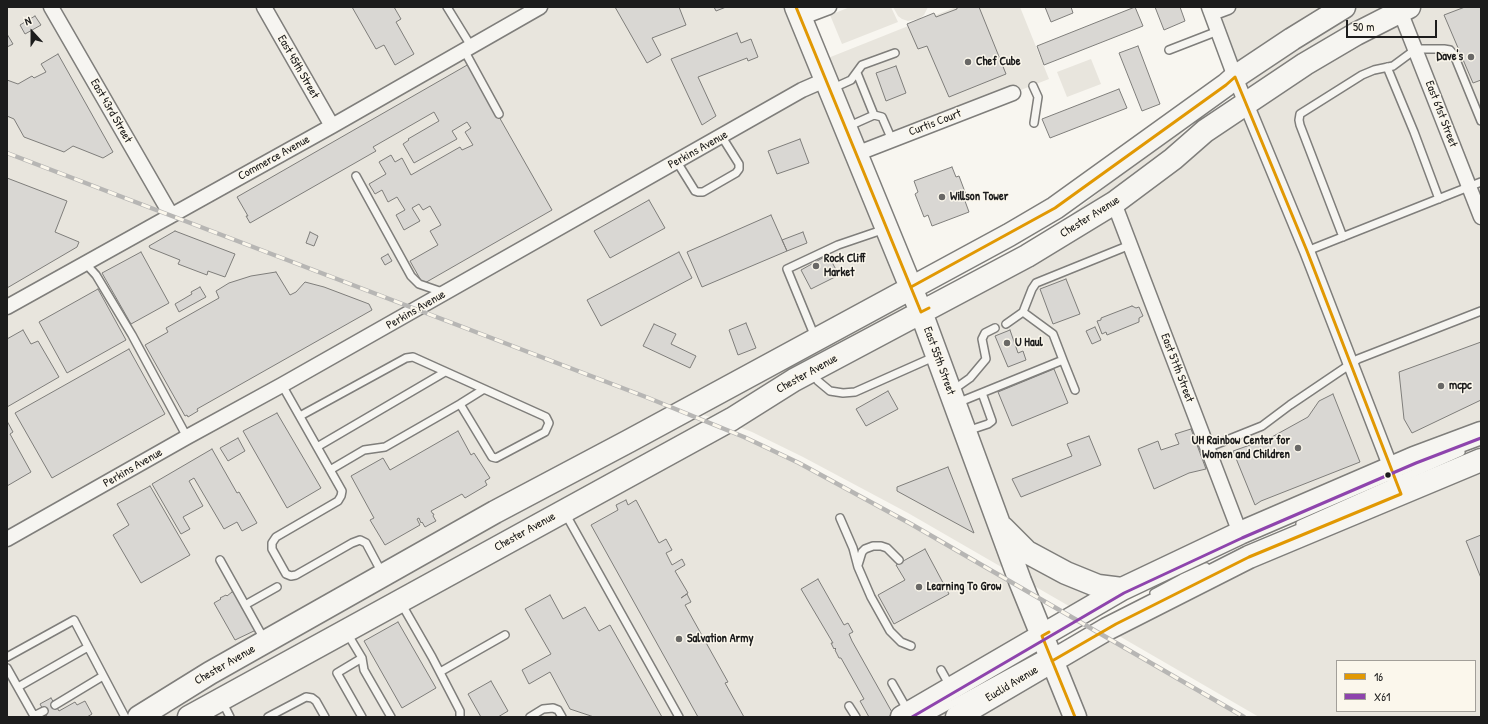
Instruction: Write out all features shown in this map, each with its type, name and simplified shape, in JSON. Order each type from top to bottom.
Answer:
[{"type":"main road","name":"Chester Avenue","points":[[139,717],[265,641],[495,512],[911,288],[1055,208],[1226,86],[1235,77],[1344,7]]},
{"type":"main road","name":"Chester Avenue","points":[[189,717],[226,708],[346,631],[732,419],[783,386],[1027,256],[1114,203],[1173,159],[1205,131],[1328,50],[1405,9]]},
{"type":"main road","name":"East 55th Street","points":[[798,13],[921,312],[998,524],[1050,648],[1076,717]]},
{"type":"main road","name":"Euclid Avenue","points":[[913,716],[946,679],[1050,648],[1116,624],[1396,481],[1481,433]]},
{"type":"main road","name":"Euclid Avenue","points":[[956,717],[1050,648],[1122,589],[1240,533],[1396,481],[1481,460]]},
{"type":"main road","points":[[998,524],[1027,552],[1066,573],[1098,586],[1122,589]]},
{"type":"street","name":"East 43rd Street","points":[[51,7],[171,215]]},
{"type":"street","name":"East 45th Street","points":[[264,7],[332,126]]},
{"type":"street","points":[[798,13],[829,7]]},
{"type":"street","points":[[1228,7],[1211,10],[1235,77],[1307,251],[1396,481]]},
{"type":"street","name":"Commerce Avenue","points":[[7,307],[332,126],[538,8]]},
{"type":"street","name":"East 61st Street","points":[[1405,9],[1416,49],[1475,184],[1480,213]]},
{"type":"street","name":"Perkins Avenue","points":[[7,539],[282,386],[722,137],[802,90],[827,85]]},
{"type":"street","name":"Curtis Court","points":[[856,154],[1013,93]]},
{"type":"street","name":"East 57th Street","points":[[1114,203],[1240,533]]},
{"type":"lane","points":[[447,7],[499,114]]},
{"type":"lane","points":[[1169,50],[1218,30]]},
{"type":"lane","points":[[1343,237],[1299,120],[1300,114],[1362,75],[1374,70],[1393,66],[1416,49],[1444,49],[1450,50],[1454,55],[1481,121]]},
{"type":"lane","points":[[827,85],[852,80],[862,65],[895,53]]},
{"type":"lane","points":[[1387,67],[1414,132],[1439,199]]},
{"type":"lane","points":[[857,73],[874,115]]},
{"type":"lane","points":[[1033,86],[1038,97],[1034,123]]},
{"type":"lane","points":[[845,128],[874,115],[882,117],[892,140]]},
{"type":"lane","points":[[677,162],[695,191],[703,192],[736,173],[739,169],[739,164],[722,137]]},
{"type":"lane","points":[[356,176],[411,276],[419,284],[445,293]]},
{"type":"lane","points":[[1307,251],[1475,184]]},
{"type":"lane","points":[[816,339],[787,268],[838,245],[887,229]]},
{"type":"lane","points":[[1006,324],[1023,312],[1036,283],[1130,246]]},
{"type":"lane","points":[[86,263],[96,275],[132,334],[188,437]]},
{"type":"lane","points":[[1208,448],[1262,426],[1321,383],[1351,366],[1358,360],[1481,311]]},
{"type":"lane","points":[[1023,312],[1053,334],[1075,390]]},
{"type":"lane","points":[[953,397],[986,359],[982,339],[986,333],[995,328]]},
{"type":"lane","points":[[811,371],[818,382],[830,391],[843,394],[855,392],[937,356]]},
{"type":"lane","points":[[300,416],[406,358],[413,357],[546,417],[549,423],[545,432],[496,458],[492,457],[460,404]]},
{"type":"lane","points":[[953,397],[982,393],[1063,360]]},
{"type":"lane","points":[[317,447],[445,372]]},
{"type":"lane","points":[[282,386],[342,491],[338,501],[276,537],[272,542],[272,549],[286,574],[291,576],[296,575],[352,543],[360,540],[366,543],[383,575]]},
{"type":"lane","points":[[330,470],[364,450],[385,447],[484,390]]},
{"type":"lane","points":[[965,432],[988,424],[992,421],[982,393]]},
{"type":"lane","points":[[1292,528],[1481,442]]},
{"type":"lane","points":[[564,511],[679,717]]},
{"type":"lane","points":[[840,518],[871,597],[890,631],[901,642],[911,646]]},
{"type":"lane","points":[[858,567],[864,549],[873,546],[887,548],[898,560]]},
{"type":"lane","points":[[220,560],[265,641]]},
{"type":"lane","points":[[1148,597],[1182,578],[1211,565]]},
{"type":"lane","points":[[245,605],[277,587]]},
{"type":"lane","points":[[400,601],[440,672],[460,711],[460,717]]},
{"type":"lane","points":[[7,657],[74,620],[125,717]]},
{"type":"lane","points":[[346,631],[362,658],[364,670],[390,717]]},
{"type":"lane","points":[[440,672],[505,635]]},
{"type":"lane","points":[[18,687],[88,647]]},
{"type":"lane","points":[[892,683],[913,716],[1050,648]]},
{"type":"lane","points":[[362,658],[337,673],[362,717]]},
{"type":"lane","points":[[7,668],[34,716],[44,711]]},
{"type":"lane","points":[[55,705],[103,676]]},
{"type":"lane","points":[[268,717],[306,697],[312,698],[316,701],[325,717]]},
{"type":"lane","points":[[849,706],[856,717]]},
{"type":"lane","points":[[530,717],[543,709],[553,708],[558,710],[562,717]]},
{"type":"shaded area","points":[[7,7],[829,7],[800,18],[818,62],[956,7],[1020,7],[1049,79],[856,154],[921,312],[979,282],[1246,104],[1209,7],[1481,7],[1481,433],[1081,613],[908,513],[803,457],[752,432],[726,422],[652,399],[744,437],[799,463],[849,489],[985,566],[1020,581],[1052,660],[1100,633],[1244,717],[7,717]]},
{"type":"shaded area","points":[[850,7],[891,7],[898,22],[842,44],[830,15]]},
{"type":"shaded area","points":[[893,7],[928,7],[924,15],[919,19],[908,21],[898,16]]},
{"type":"shaded area","points":[[1091,59],[1101,84],[1067,97],[1057,72]]},
{"type":"shaded area","points":[[1192,123],[1158,157],[1064,223],[1063,221],[1143,157]]},
{"type":"shaded area","points":[[1481,460],[1481,717],[1259,717],[1107,629]]},
{"type":"building","points":[[352,7],[394,7],[401,19],[396,22],[414,54],[395,65],[384,45],[376,49]]},
{"type":"building","points":[[615,7],[679,7],[686,25],[652,38],[661,55],[647,63]]},
{"type":"building","points":[[714,7],[726,7],[716,11]]},
{"type":"building","name":"Chef Cube","points":[[957,7],[979,7],[1006,74],[949,97],[927,46],[918,49],[907,24],[934,13],[936,17],[957,9]]},
{"type":"building","points":[[1045,7],[1071,7],[1073,13],[1051,22]]},
{"type":"building","points":[[1135,7],[1143,26],[1044,65],[1037,46]]},
{"type":"building","points":[[1155,7],[1180,7],[1185,21],[1164,30]]},
{"type":"building","name":"Dave's","points":[[1465,7],[1481,7],[1481,80],[1473,83],[1444,15]]},
{"type":"building","points":[[35,16],[41,25],[25,34],[20,25]]},
{"type":"building","points":[[737,33],[741,43],[751,39],[758,57],[748,61],[747,58],[698,77],[716,116],[702,125],[671,59]]},
{"type":"building","points":[[7,34],[13,44],[7,47]]},
{"type":"building","points":[[1138,46],[1160,104],[1142,111],[1119,53]]},
{"type":"building","points":[[58,54],[113,152],[103,158],[73,146],[64,152],[24,137],[14,119],[7,116],[7,80],[18,84],[32,76],[34,78],[46,72],[41,64]]},
{"type":"building","points":[[469,64],[552,210],[423,284],[410,261],[438,245],[430,231],[441,225],[430,206],[423,210],[419,204],[412,208],[420,221],[404,230],[396,215],[405,210],[397,197],[388,202],[382,190],[375,194],[369,184],[386,174],[379,162],[391,155],[395,162],[402,158],[411,175],[460,147],[462,150],[473,145],[465,132],[471,128],[467,122],[452,131],[457,139],[414,163],[403,144],[409,140],[408,139],[439,121],[434,112],[373,147],[376,151],[250,223],[246,216],[248,216],[237,197]]},
{"type":"building","points":[[896,66],[906,93],[886,101],[876,73]]},
{"type":"building","points":[[1119,89],[1127,108],[1050,138],[1042,119]]},
{"type":"building","points":[[800,139],[809,163],[777,174],[768,151]]},
{"type":"building","name":"Willson Tower","points":[[952,167],[956,177],[959,176],[968,200],[965,201],[969,212],[932,226],[928,215],[924,217],[915,194],[918,192],[914,181]]},
{"type":"building","points":[[7,178],[67,201],[55,232],[79,242],[77,247],[7,288]]},
{"type":"building","points":[[649,200],[665,228],[610,258],[594,231]]},
{"type":"building","points":[[771,215],[787,251],[702,287],[687,252]]},
{"type":"building","points":[[175,231],[235,254],[225,277],[208,271],[207,275],[178,264],[180,260],[150,248],[149,246]]},
{"type":"building","points":[[310,232],[318,236],[314,246],[306,243]]},
{"type":"building","points":[[803,232],[807,243],[787,251],[782,240]]},
{"type":"building","points":[[141,252],[169,303],[131,324],[102,273]]},
{"type":"building","points":[[679,252],[692,278],[601,326],[587,300]]},
{"type":"building","points":[[388,254],[392,261],[385,265],[381,258]]},
{"type":"building","points":[[828,255],[839,275],[811,289],[801,270]]},
{"type":"building","points":[[276,272],[290,295],[296,292],[305,282],[324,287],[369,304],[372,310],[197,409],[198,411],[188,417],[187,415],[185,416],[145,345],[168,332],[166,328],[219,298],[216,291],[229,283],[251,276]]},
{"type":"building","points":[[1066,279],[1080,314],[1053,324],[1040,289]]},
{"type":"building","points":[[200,287],[206,297],[179,312],[175,304],[192,294],[191,292]]},
{"type":"building","points":[[98,289],[126,340],[67,373],[39,322]]},
{"type":"building","points":[[1132,306],[1136,308],[1139,307],[1143,316],[1139,318],[1139,322],[1107,335],[1106,332],[1102,334],[1097,321]]},
{"type":"building","points":[[746,323],[756,348],[738,355],[729,330]]},
{"type":"building","points":[[654,324],[676,334],[671,344],[696,356],[690,368],[643,346]]},
{"type":"building","points":[[1095,327],[1101,340],[1092,344],[1086,331]]},
{"type":"building","points":[[23,330],[31,344],[38,341],[59,377],[7,407],[7,339]]},
{"type":"building","name":"U Haul","points":[[1010,330],[1018,353],[1023,351],[1026,360],[1008,367],[995,336]]},
{"type":"building","name":"mcpc","points":[[1481,342],[1481,400],[1412,433],[1404,419],[1399,372]]},
{"type":"building","points":[[129,349],[165,414],[52,478],[15,413]]},
{"type":"building","points":[[1054,369],[1068,403],[1012,426],[998,392]]},
{"type":"building","points":[[888,391],[898,409],[866,426],[856,409]]},
{"type":"building","name":"UH Rainbow Center for Women and Children","points":[[1333,394],[1360,462],[1261,501],[1255,505],[1233,451],[1270,438],[1308,417],[1319,401]]},
{"type":"building","points":[[277,413],[321,488],[287,508],[243,431]]},
{"type":"building","points":[[7,421],[13,432],[10,434],[31,472],[7,486]]},
{"type":"building","points":[[1191,429],[1206,469],[1189,473],[1154,489],[1138,449],[1158,441],[1161,450],[1179,444],[1175,434]]},
{"type":"building","points":[[458,431],[471,455],[474,453],[490,478],[485,481],[487,485],[465,498],[462,494],[431,511],[434,514],[433,516],[436,521],[425,527],[419,518],[417,519],[420,525],[385,545],[370,520],[374,518],[351,476],[383,458],[390,470]]},
{"type":"building","points":[[1089,436],[1101,465],[1021,497],[1012,479],[1072,456],[1067,444]]},
{"type":"building","points":[[238,438],[245,451],[228,461],[220,448]]},
{"type":"building","points":[[212,449],[237,493],[239,492],[257,523],[242,531],[237,522],[224,529],[194,478],[189,481],[203,506],[183,517],[190,529],[181,534],[152,484]]},
{"type":"building","points":[[948,467],[974,533],[897,491],[897,487]]},
{"type":"building","points":[[150,486],[190,555],[141,583],[113,535],[129,525],[117,504]]},
{"type":"building","name":"Salvation Army","points":[[626,500],[628,505],[636,500],[659,543],[666,539],[672,550],[666,553],[672,565],[682,559],[685,565],[675,571],[688,593],[681,598],[687,594],[691,602],[685,605],[728,682],[725,683],[744,717],[698,717],[591,525],[618,510],[616,505]]},
{"type":"building","points":[[1481,535],[1481,578],[1466,541]]},
{"type":"building","name":"Learning To Grow","points":[[925,549],[949,594],[894,624],[878,595],[905,580],[896,565]]},
{"type":"building","points":[[818,579],[844,625],[848,623],[853,632],[849,634],[852,641],[893,714],[888,717],[869,717],[860,701],[864,699],[841,658],[839,658],[835,650],[836,649],[834,649],[831,643],[833,643],[801,589]]},
{"type":"building","points":[[232,592],[235,592],[256,630],[235,640],[214,603]]},
{"type":"building","points":[[550,595],[563,619],[585,607],[599,631],[610,625],[662,717],[594,717],[570,709],[550,672],[529,684],[522,670],[551,654],[525,609]]},
{"type":"building","points":[[398,622],[436,688],[402,708],[364,641]]},
{"type":"building","points":[[491,681],[508,711],[498,717],[481,717],[468,694]]},
{"type":"building","points":[[51,698],[59,711],[75,702],[77,705],[85,701],[92,714],[87,717],[47,717],[40,704]]},
{"type":"railway","points":[[7,153],[646,397],[744,437],[799,463],[911,524],[1244,717]]},
{"type":"transit line","name":"16","points":[[796,7],[921,312],[929,308]]},
{"type":"transit line","name":"16","points":[[911,287],[1055,208],[1235,77],[1307,251],[1401,494],[1249,557],[1116,624],[1052,661]]},
{"type":"transit line","name":"X61","points":[[912,717],[1124,593],[1242,538],[1416,463],[1481,438]]},
{"type":"transit line","name":"16","points":[[1049,632],[1042,636],[1075,717]]},
{"type":"place","name":"Dave's","points":[[1471,57]]},
{"type":"place","name":"Chef Cube","points":[[968,62]]},
{"type":"place","name":"Willson Tower","points":[[942,197]]},
{"type":"place","name":"Rock Cliff Market","points":[[816,266]]},
{"type":"place","name":"U Haul","points":[[1007,343]]},
{"type":"place","name":"mcpc","points":[[1441,386]]},
{"type":"place","name":"UH Rainbow Center for Women and Children","points":[[1298,448]]},
{"type":"place","name":"Learning To Grow","points":[[919,587]]},
{"type":"place","name":"Salvation Army","points":[[679,639]]}]
